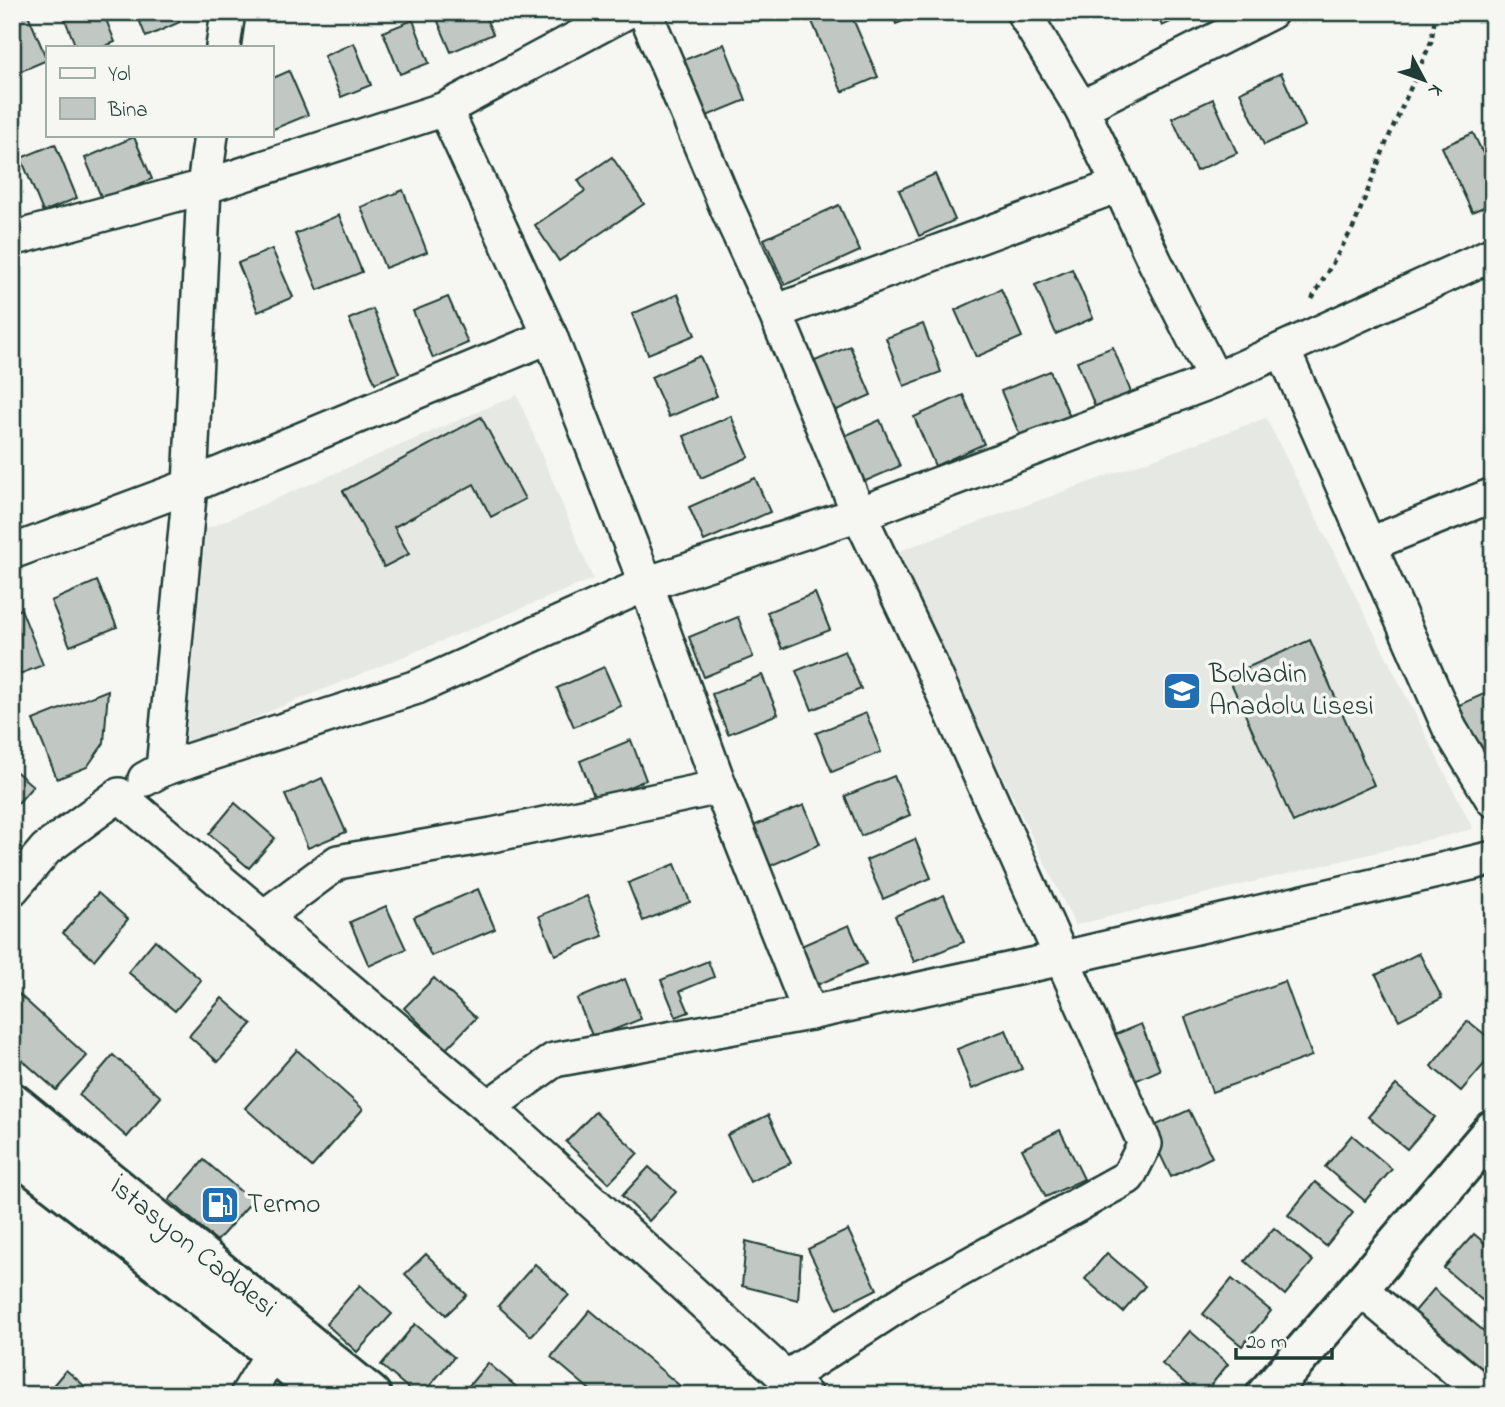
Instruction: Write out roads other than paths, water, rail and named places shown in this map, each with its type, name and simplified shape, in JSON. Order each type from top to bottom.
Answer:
[{"type":"main road","name":"İstasyon Caddesi","points":[[12,1102],[371,1395]]},
{"type":"main road","points":[[1266,1395],[1493,1129]]},
{"type":"main road","points":[[12,1150],[273,1352],[323,1395]]},
{"type":"street","points":[[223,46],[228,12]]},
{"type":"street","points":[[12,239],[204,187],[445,109],[626,12]]},
{"type":"street","points":[[119,795],[488,1107],[795,1386],[916,1294],[1128,1177],[1145,1144],[928,659],[859,514],[645,12]]},
{"type":"street","points":[[1023,12],[1081,108],[1215,380]]},
{"type":"street","points":[[1081,108],[1271,12]]},
{"type":"street","points":[[445,109],[550,336],[646,584],[720,787],[810,1013]]},
{"type":"street","points":[[163,769],[190,486],[204,187],[211,136]]},
{"type":"street","points":[[775,312],[1119,184]]},
{"type":"street","points":[[12,889],[46,849],[119,795],[163,769],[417,687],[646,584],[859,514],[1215,380],[1493,254]]},
{"type":"street","points":[[12,552],[190,486],[550,336]]},
{"type":"street","points":[[1283,350],[1450,729],[1493,800]]},
{"type":"street","points":[[1370,544],[1493,495]]},
{"type":"street","points":[[264,918],[338,862],[492,835],[720,787]]},
{"type":"street","points":[[488,1107],[554,1060],[810,1013],[1063,958],[1493,858]]},
{"type":"street","points":[[1359,1288],[1486,1395]]},
{"type":"street","points":[[247,1395],[273,1352]]},
{"type":"place","name":"Bolvadin Anadolu Lisesi","points":[[1182,691]]},
{"type":"place","name":"Termo","points":[[220,1205]]}]
